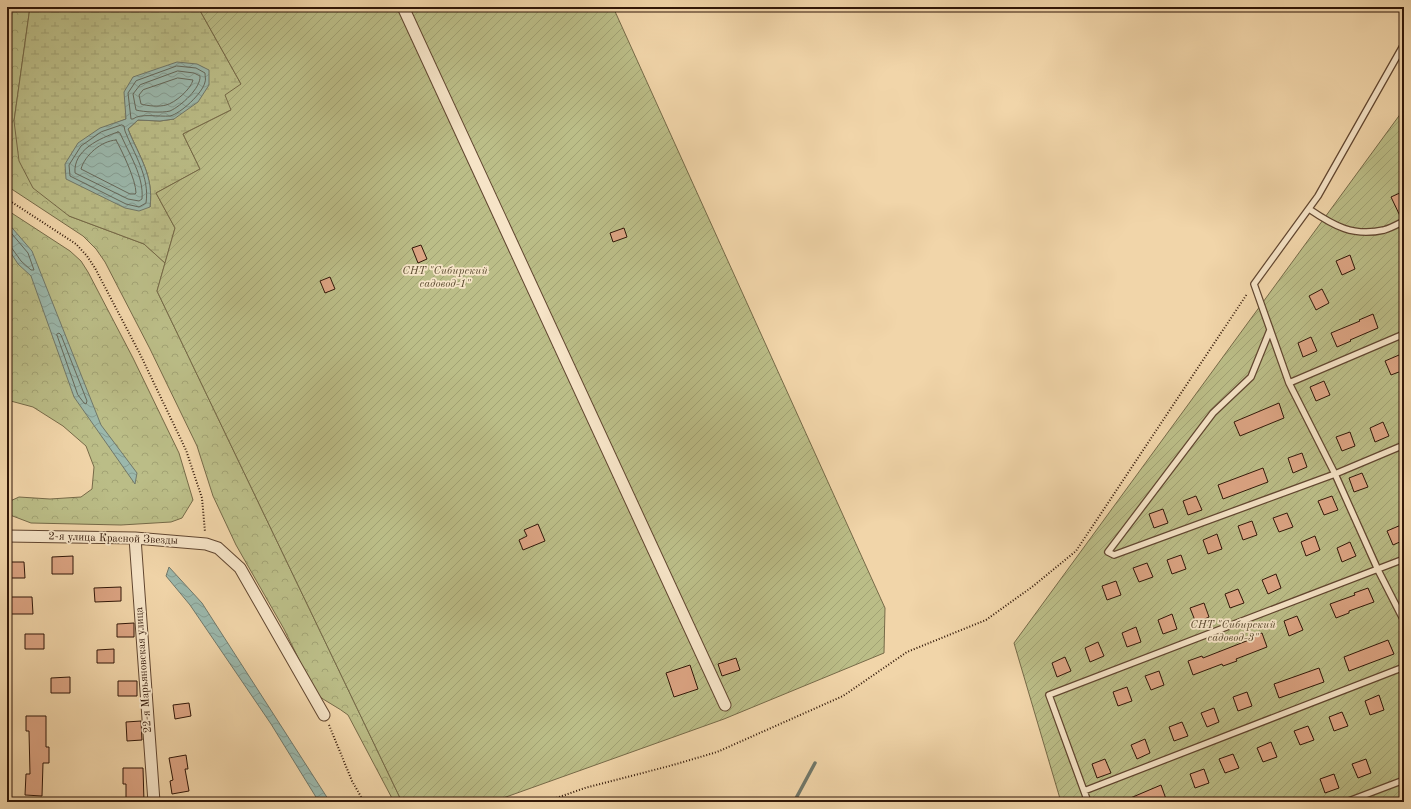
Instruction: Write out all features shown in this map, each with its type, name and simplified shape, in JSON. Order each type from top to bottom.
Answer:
[{"type":"street","points":[[403,7],[725,705]]},
{"type":"street","name":"2-я улица Красной Звезды","points":[[7,536],[135,538],[206,544],[218,548],[240,568],[324,715]]},
{"type":"street","name":"22-я Марьяновская улица","points":[[135,538],[154,802]]},
{"type":"lane","points":[[1404,44],[1322,189],[1254,284],[1289,383],[1335,474],[1378,570],[1404,621]]},
{"type":"lane","points":[[1309,209],[1329,223],[1357,233],[1385,230],[1404,221]]},
{"type":"lane","points":[[1270,330],[1251,377],[1213,413],[1108,552],[1114,555],[1335,474],[1404,445]]},
{"type":"lane","points":[[1289,383],[1404,334]]},
{"type":"lane","points":[[1088,802],[1049,695],[1404,559]]},
{"type":"lane","points":[[1084,791],[1404,667]]},
{"type":"lane","points":[[1346,802],[1404,780]]},
{"type":"path","points":[[7,199],[76,244],[95,268],[140,354],[186,450],[202,498],[206,544]]},
{"type":"path","points":[[545,802],[585,788],[717,752],[843,696],[907,652],[986,620],[1032,587],[1076,550],[1254,284]]},
{"type":"path","points":[[324,715],[352,781],[364,802]]},
{"type":"green space","points":[[7,7],[30,7],[14,121],[69,216],[144,244],[165,263],[157,291],[402,802],[394,802],[348,715],[316,694],[284,629],[236,545],[213,496],[197,446],[150,349],[105,262],[96,249],[83,236],[7,186]]},
{"type":"green space","points":[[30,7],[198,7],[241,84],[231,110],[183,134],[200,169],[156,193],[175,228],[165,263],[144,244],[69,216],[33,188],[19,161],[14,121]],"holes":[[[126,107],[174,119],[160,121],[138,120],[128,129],[148,176],[151,196],[150,207],[114,124],[126,119]]]},
{"type":"green space","name":"СНТ \"Сибирский садовод-1\"","points":[[198,7],[613,7],[885,608],[884,653],[724,719],[492,802],[402,802],[157,291],[175,228],[156,193],[200,169],[183,134],[231,110],[225,95],[241,84]]},
{"type":"green space","name":"СНТ \"Сибирский садовод-3\"","points":[[1404,109],[1404,802],[1061,802],[1014,643]]},
{"type":"green space","points":[[7,210],[70,251],[81,261],[88,272],[133,358],[179,453],[193,500],[182,518],[171,522],[121,525],[31,523],[10,515],[8,502],[19,497],[50,499],[81,497],[92,489],[94,467],[86,446],[63,426],[33,407],[7,400]]},
{"type":"water","points":[[177,62],[197,64],[209,70],[209,85],[198,102],[174,119],[160,121],[138,120],[128,129],[148,176],[151,196],[150,207],[139,211],[125,208],[66,179],[65,164],[78,143],[100,128],[126,119],[124,92],[133,77]]},
{"type":"water","points":[[7,222],[32,251],[101,425],[137,473],[135,484],[74,397],[31,276],[18,264],[7,247]]},
{"type":"water","points":[[169,567],[202,603],[330,802],[319,802],[271,724],[190,605],[166,576]]},
{"type":"building","points":[[1404,191],[1404,217],[1401,218],[1391,197]]},
{"type":"building","points":[[624,228],[627,237],[613,242],[610,233]]},
{"type":"building","points":[[421,245],[427,259],[418,263],[412,248]]},
{"type":"building","points":[[1350,255],[1355,269],[1342,275],[1336,261]]},
{"type":"building","points":[[330,277],[335,289],[325,293],[320,281]]},
{"type":"building","points":[[1322,289],[1329,303],[1316,310],[1309,296]]},
{"type":"building","points":[[1373,314],[1378,328],[1337,347],[1331,333]]},
{"type":"building","points":[[1311,337],[1317,351],[1303,357],[1298,343]]},
{"type":"building","points":[[1399,355],[1404,370],[1391,375],[1385,361]]},
{"type":"building","points":[[1324,381],[1330,395],[1316,401],[1310,387]]},
{"type":"building","points":[[1279,403],[1284,418],[1240,436],[1234,422]]},
{"type":"building","points":[[1383,422],[1389,436],[1375,442],[1370,428]]},
{"type":"building","points":[[1350,432],[1355,446],[1342,451],[1336,437]]},
{"type":"building","points":[[1302,453],[1307,467],[1293,473],[1288,458]]},
{"type":"building","points":[[1263,468],[1268,482],[1223,499],[1218,485]]},
{"type":"building","points":[[1362,473],[1368,487],[1354,492],[1349,478]]},
{"type":"building","points":[[1196,496],[1202,510],[1188,515],[1183,501]]},
{"type":"building","points":[[1332,496],[1338,510],[1324,515],[1318,501]]},
{"type":"building","points":[[1163,509],[1168,523],[1154,528],[1149,514]]},
{"type":"building","points":[[1287,513],[1293,527],[1279,532],[1273,518]]},
{"type":"building","points":[[1252,521],[1257,535],[1243,540],[1238,526]]},
{"type":"building","points":[[538,524],[545,541],[523,550],[519,540],[527,536],[524,530]]},
{"type":"building","points":[[1401,525],[1404,532],[1404,540],[1393,545],[1387,531]]},
{"type":"building","points":[[1217,534],[1222,549],[1208,554],[1203,540]]},
{"type":"building","points":[[1315,536],[1320,550],[1306,556],[1301,542]]},
{"type":"building","points":[[1350,542],[1356,556],[1342,562],[1337,548]]},
{"type":"building","points":[[1181,555],[1186,569],[1172,574],[1167,560]]},
{"type":"building","points":[[73,556],[73,574],[52,574],[52,557]]},
{"type":"building","points":[[7,562],[24,562],[25,578],[7,578]]},
{"type":"building","points":[[1147,563],[1153,577],[1139,582],[1133,568]]},
{"type":"building","points":[[1276,574],[1281,588],[1268,594],[1262,580]]},
{"type":"building","points":[[1116,581],[1121,595],[1107,600],[1102,586]]},
{"type":"building","points":[[121,587],[121,601],[95,602],[94,588]]},
{"type":"building","points":[[1368,588],[1374,602],[1349,611],[1349,613],[1336,618],[1330,604],[1355,595],[1354,593]]},
{"type":"building","points":[[1238,589],[1244,603],[1230,608],[1225,594]]},
{"type":"building","points":[[11,597],[32,597],[33,614],[11,614]]},
{"type":"building","points":[[1204,603],[1209,617],[1196,623],[1190,608]]},
{"type":"building","points":[[1172,614],[1177,629],[1163,634],[1158,620]]},
{"type":"building","points":[[1297,616],[1303,630],[1289,636],[1284,621]]},
{"type":"building","points":[[134,623],[134,637],[117,637],[117,624]]},
{"type":"building","points":[[1136,627],[1141,642],[1127,647],[1122,633]]},
{"type":"building","points":[[1262,633],[1267,647],[1236,659],[1237,661],[1223,666],[1222,664],[1193,675],[1188,661],[1202,656],[1203,658],[1249,640],[1248,638]]},
{"type":"building","points":[[25,634],[44,634],[44,649],[25,649]]},
{"type":"building","points":[[1388,640],[1394,654],[1349,671],[1344,657]]},
{"type":"building","points":[[1098,642],[1104,656],[1090,662],[1085,648]]},
{"type":"building","points":[[114,649],[114,663],[97,663],[97,650]]},
{"type":"building","points":[[1065,657],[1071,671],[1057,677],[1052,663]]},
{"type":"building","points":[[736,658],[740,670],[722,676],[718,664]]},
{"type":"building","points":[[690,665],[698,689],[674,697],[666,673]]},
{"type":"building","points":[[1319,668],[1324,682],[1279,698],[1274,684]]},
{"type":"building","points":[[1159,671],[1164,685],[1151,690],[1145,676]]},
{"type":"building","points":[[70,677],[70,693],[51,693],[51,678]]},
{"type":"building","points":[[118,681],[137,681],[137,696],[118,696]]},
{"type":"building","points":[[1127,687],[1132,701],[1118,706],[1113,692]]},
{"type":"building","points":[[1247,692],[1252,706],[1238,711],[1233,697]]},
{"type":"building","points":[[1379,695],[1384,710],[1370,715],[1365,701]]},
{"type":"building","points":[[189,703],[191,716],[175,719],[173,705]]},
{"type":"building","points":[[1214,708],[1219,722],[1207,727],[1201,713]]},
{"type":"building","points":[[1342,712],[1348,726],[1334,731],[1329,717]]},
{"type":"building","points":[[26,716],[46,716],[46,747],[49,747],[49,763],[43,763],[42,796],[25,795],[26,774],[30,774],[29,731],[26,731]]},
{"type":"building","points":[[141,721],[142,740],[127,741],[126,722]]},
{"type":"building","points":[[1182,722],[1188,736],[1174,741],[1169,727]]},
{"type":"building","points":[[1308,726],[1314,740],[1300,745],[1294,731]]},
{"type":"building","points":[[1145,739],[1150,753],[1137,759],[1131,745]]},
{"type":"building","points":[[1271,742],[1277,757],[1263,762],[1257,748]]},
{"type":"building","points":[[1233,754],[1239,768],[1225,773],[1219,759]]},
{"type":"building","points":[[186,755],[188,769],[185,769],[189,791],[172,794],[170,781],[173,780],[169,758]]},
{"type":"building","points":[[1105,759],[1111,773],[1097,778],[1092,764]]},
{"type":"building","points":[[1366,759],[1371,773],[1358,778],[1352,764]]},
{"type":"building","points":[[123,768],[143,768],[144,802],[126,802],[126,784],[123,784]]},
{"type":"building","points":[[1204,769],[1209,783],[1195,788],[1190,774]]},
{"type":"building","points":[[1334,774],[1339,788],[1325,793],[1320,779]]},
{"type":"building","points":[[1161,785],[1166,799],[1160,802],[1121,802]]},
{"type":"waterway","points":[[794,802],[815,763]]}]
